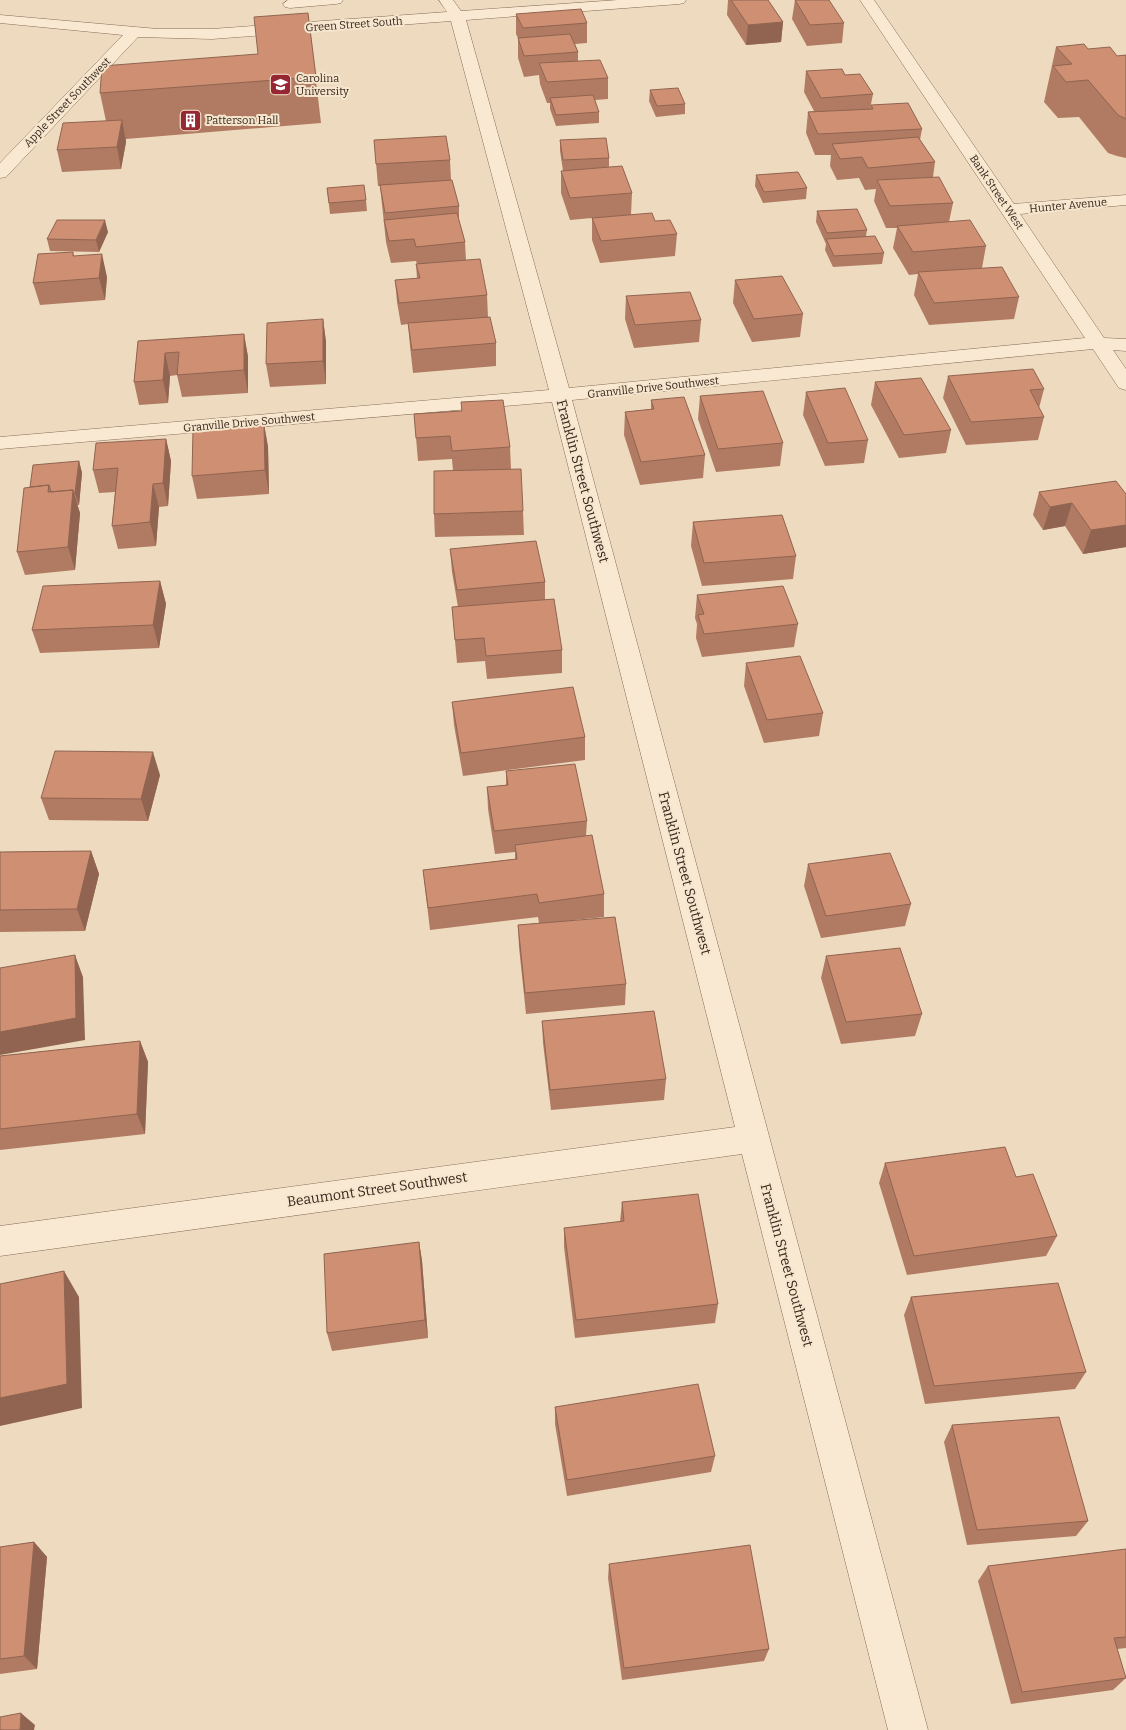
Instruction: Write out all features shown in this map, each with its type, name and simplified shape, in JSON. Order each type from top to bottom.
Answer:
[{"type":"street","points":[[290,29],[289,2],[336,0]]},
{"type":"street","name":"Green Street South","points":[[0,19],[185,35],[290,29],[452,8],[679,0]]},
{"type":"street","name":"Bank Street West","points":[[867,0],[1126,384]]},
{"type":"street","name":"Franklin Street Southwest","points":[[452,8],[561,396],[908,1730]]},
{"type":"street","name":"Apple Street Southwest","points":[[0,173],[134,32]]},
{"type":"street","name":"Hunter Avenue","points":[[1009,210],[1126,200]]},
{"type":"street","name":"Granville Drive Southwest","points":[[0,443],[561,396],[1098,343],[1126,345]]},
{"type":"street","name":"Beaumont Street Southwest","points":[[0,1241],[754,1138]]},
{"type":"building","points":[[731,0],[768,0],[783,22],[748,25]]},
{"type":"building","points":[[795,0],[829,0],[844,23],[810,25]]},
{"type":"building","points":[[581,9],[587,23],[523,28],[516,14]]},
{"type":"building","points":[[308,13],[316,77],[100,93],[102,66],[258,54],[254,17]]},
{"type":"building","points":[[570,34],[578,52],[524,56],[518,38]]},
{"type":"building","points":[[1084,44],[1088,49],[1110,47],[1117,56],[1126,55],[1126,119],[1118,115],[1088,80],[1066,82],[1053,66],[1072,64],[1056,47]]},
{"type":"building","points":[[600,60],[608,78],[547,82],[539,63]]},
{"type":"building","points":[[842,69],[845,75],[860,74],[873,94],[821,98],[806,71]]},
{"type":"building","points":[[678,88],[685,104],[657,106],[650,90]]},
{"type":"building","points":[[593,95],[599,112],[556,115],[550,98]]},
{"type":"building","points":[[908,103],[922,129],[818,134],[808,112],[873,109],[871,105]]},
{"type":"building","points":[[122,120],[117,147],[57,150],[63,123]]},
{"type":"building","points":[[446,136],[450,160],[376,164],[374,140]]},
{"type":"building","points":[[918,137],[935,162],[868,168],[862,157],[840,159],[832,144]]},
{"type":"building","points":[[606,138],[609,158],[563,160],[560,140]]},
{"type":"building","points":[[622,166],[632,193],[570,198],[561,171]]},
{"type":"building","points":[[798,172],[807,188],[764,192],[756,175]]},
{"type":"building","points":[[939,177],[953,203],[890,206],[877,180]]},
{"type":"building","points":[[452,180],[459,206],[385,213],[380,185]]},
{"type":"building","points":[[364,185],[366,200],[329,203],[327,188]]},
{"type":"building","points":[[857,209],[867,230],[827,233],[817,211]]},
{"type":"building","points":[[457,213],[465,242],[416,247],[414,239],[389,241],[384,220]]},
{"type":"building","points":[[652,213],[655,221],[670,220],[677,234],[601,241],[592,218]]},
{"type":"building","points":[[57,220],[105,220],[96,240],[47,239]]},
{"type":"building","points":[[970,220],[986,246],[913,252],[897,226]]},
{"type":"building","points":[[875,236],[884,253],[834,256],[826,239]]},
{"type":"building","points":[[73,252],[73,256],[102,254],[99,278],[33,283],[38,254]]},
{"type":"building","points":[[480,259],[487,295],[399,303],[395,280],[420,278],[416,264]]},
{"type":"building","points":[[1002,267],[1019,297],[934,303],[918,272]]},
{"type":"building","points":[[782,276],[803,314],[754,319],[735,280]]},
{"type":"building","points":[[690,292],[701,320],[635,325],[626,296]]},
{"type":"building","points":[[490,317],[496,343],[412,350],[408,323]]},
{"type":"building","points":[[323,319],[323,361],[266,364],[267,323]]},
{"type":"building","points":[[244,334],[244,370],[177,375],[179,352],[165,353],[163,380],[134,382],[138,341]]},
{"type":"building","points":[[1033,369],[1044,389],[1030,390],[1044,417],[971,422],[948,376]]},
{"type":"building","points":[[921,378],[951,430],[904,435],[875,382]]},
{"type":"building","points":[[845,388],[868,440],[828,443],[806,392]]},
{"type":"building","points":[[763,391],[783,443],[718,449],[700,396]]},
{"type":"building","points":[[684,397],[705,455],[641,462],[625,412],[654,409],[651,400]]},
{"type":"building","points":[[503,400],[510,447],[452,451],[450,436],[416,438],[414,414],[462,411],[461,402]]},
{"type":"building","points":[[264,424],[265,470],[192,476],[193,429]]},
{"type":"building","points":[[166,439],[163,483],[153,484],[150,522],[112,526],[118,468],[93,470],[96,443]]},
{"type":"building","points":[[79,461],[75,493],[73,490],[51,492],[49,485],[30,487],[33,465]]},
{"type":"building","points":[[521,469],[523,511],[434,514],[434,471]]},
{"type":"building","points":[[1116,481],[1126,494],[1126,525],[1091,530],[1072,503],[1050,507],[1039,492]]},
{"type":"building","points":[[49,485],[48,492],[73,490],[68,547],[17,552],[24,488]]},
{"type":"building","points":[[782,515],[796,556],[704,563],[693,522]]},
{"type":"building","points":[[536,541],[545,582],[457,590],[450,549]]},
{"type":"building","points":[[160,581],[153,625],[32,630],[43,586]]},
{"type":"building","points":[[783,586],[798,624],[704,634],[698,615],[704,614],[697,595]]},
{"type":"building","points":[[554,599],[562,650],[486,656],[484,638],[455,640],[452,607]]},
{"type":"building","points":[[800,656],[823,713],[767,720],[746,663]]},
{"type":"building","points":[[573,687],[585,737],[461,753],[452,702]]},
{"type":"building","points":[[55,751],[153,752],[141,799],[41,798]]},
{"type":"building","points":[[575,764],[587,821],[494,831],[487,787],[508,785],[506,771]]},
{"type":"building","points":[[592,835],[604,894],[539,903],[537,894],[428,908],[423,870],[517,859],[515,845]]},
{"type":"building","points":[[91,851],[77,909],[0,910],[0,852]]},
{"type":"building","points":[[890,853],[911,904],[826,916],[808,864]]},
{"type":"building","points":[[615,917],[626,984],[525,993],[518,925]]},
{"type":"building","points":[[900,948],[922,1014],[846,1022],[826,956]]},
{"type":"building","points":[[75,955],[76,1018],[0,1032],[0,968]]},
{"type":"building","points":[[654,1011],[666,1079],[550,1090],[542,1021]]},
{"type":"building","points":[[140,1041],[137,1114],[0,1129],[0,1056]]},
{"type":"building","points":[[1005,1147],[1016,1177],[1033,1174],[1057,1236],[914,1256],[885,1163]]},
{"type":"building","points":[[698,1194],[718,1304],[576,1320],[564,1228],[624,1221],[622,1202]]},
{"type":"building","points":[[419,1242],[425,1320],[327,1333],[324,1254]]},
{"type":"building","points":[[64,1271],[67,1384],[0,1398],[0,1284]]},
{"type":"building","points":[[1058,1283],[1086,1372],[934,1386],[911,1297]]},
{"type":"building","points":[[698,1384],[715,1456],[567,1480],[555,1407]]},
{"type":"building","points":[[1059,1417],[1088,1521],[977,1530],[952,1425]]},
{"type":"building","points":[[34,1542],[24,1656],[0,1659],[0,1547]]},
{"type":"building","points":[[750,1545],[769,1649],[624,1668],[609,1564]]},
{"type":"building","points":[[1126,1549],[1126,1637],[1114,1638],[1126,1678],[1022,1692],[988,1566]]},
{"type":"building","points":[[21,1713],[20,1730],[0,1730],[0,1717]]},
{"type":"place","name":"Carolina University","points":[[280,84]]},
{"type":"place","name":"Patterson Hall","points":[[190,120]]}]
